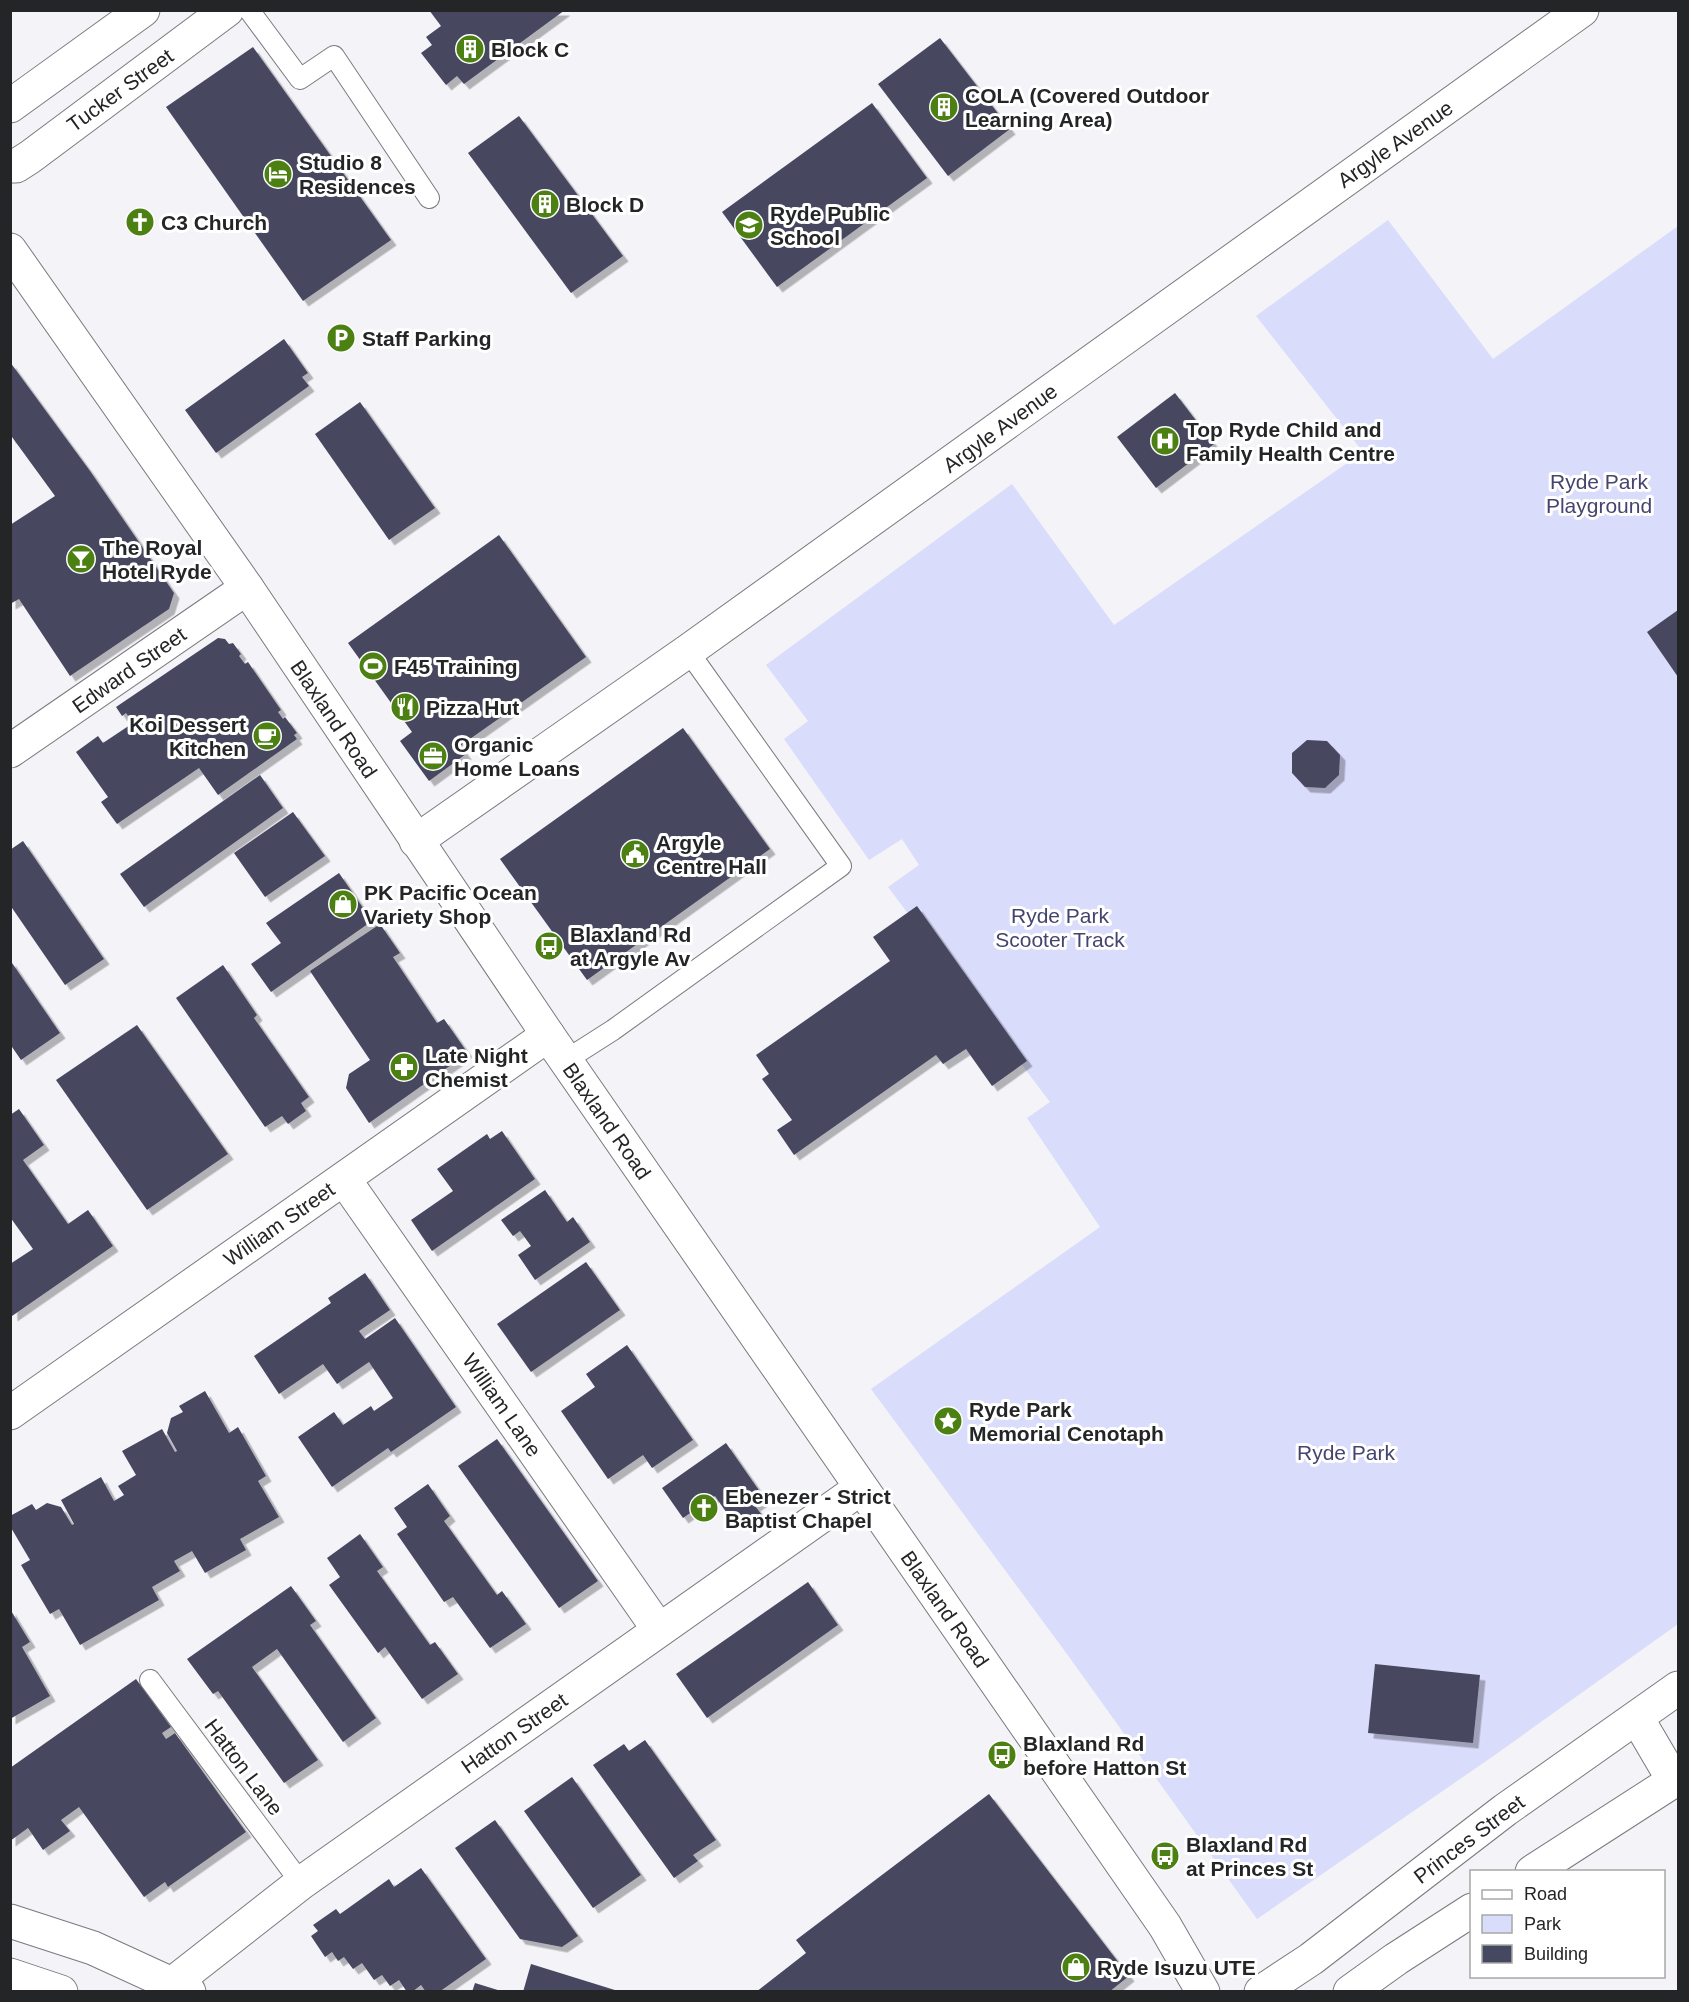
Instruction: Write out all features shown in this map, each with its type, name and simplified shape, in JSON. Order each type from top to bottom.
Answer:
[{"type":"main road","points":[[10,106],[143,10]]},
{"type":"main road","name":"Tucker Street","points":[[10,166],[16,166],[30,156],[227,10]]},
{"type":"main road","name":"Argyle Avenue","points":[[416,841],[688,651],[1582,10]]},
{"type":"main road","name":"Blaxland Road","points":[[10,250],[247,588],[557,1048],[1166,1926],[1203,1992]]},
{"type":"main road","name":"Edward Street","points":[[10,751],[247,588]]},
{"type":"main road","name":"William Street","points":[[10,1413],[344,1179],[557,1048]]},
{"type":"main road","name":"William Lane","points":[[344,1179],[659,1630]]},
{"type":"main road","name":"Hatton Street","points":[[180,1988],[301,1883],[861,1488]]},
{"type":"main road","name":"Princes Street","points":[[1260,1992],[1311,1959],[1505,1810],[1678,1688]]},
{"type":"main road","points":[[1535,1870],[1676,1779],[1637,1718]]},
{"type":"main road","points":[[1350,1992],[1470,1911]]},
{"type":"main road","points":[[10,1921],[93,1948],[180,1988]]},
{"type":"main road","points":[[10,1975],[61,1992]]},
{"type":"lane","points":[[249,10],[300,79],[334,57],[429,198]]},
{"type":"lane","points":[[557,1048],[613,1030],[842,866],[688,651]]},
{"type":"lane","name":"Hatton Lane","points":[[150,1680],[301,1883]]},
{"type":"green space","name":"Ryde Park","points":[[1388,220],[1493,359],[1678,226],[1678,1624],[1492,1757],[1257,1919],[1067,1654],[871,1389],[1100,1227],[1027,1118],[1050,1102],[888,887],[919,865],[902,839],[869,860],[784,739],[808,721],[766,665],[1012,484],[1114,625],[1363,452],[1256,316]]},
{"type":"building","name":"Block C","points":[[429,10],[565,10],[464,84],[457,76],[446,85],[421,53],[432,45],[426,37],[441,26]]},
{"type":"building","name":"COLA (Covered Outdoor Learning Area)","points":[[940,38],[1010,129],[948,176],[878,84]]},
{"type":"building","name":"Studio 8 Residences","points":[[253,47],[391,240],[303,301],[166,107]]},
{"type":"building","points":[[872,103],[927,178],[777,287],[722,212]]},
{"type":"building","name":"Block D","points":[[519,116],[623,256],[571,293],[468,153]]},
{"type":"building","points":[[284,339],[308,373],[302,377],[309,386],[216,453],[185,410]]},
{"type":"building","name":"The Royal Hotel Ryde","points":[[10,362],[90,471],[174,593],[169,609],[70,676],[19,599],[10,604],[10,525],[55,496],[12,437],[10,438]]},
{"type":"building","name":"Top Ryde Child and Family Health Centre","points":[[1175,393],[1214,444],[1156,488],[1117,437]]},
{"type":"building","points":[[360,402],[435,508],[389,540],[315,434]]},
{"type":"building","points":[[499,535],[586,657],[460,746],[466,754],[429,781],[400,741],[412,732],[348,643]]},
{"type":"building","points":[[1678,610],[1678,677],[1647,632]]},
{"type":"building","points":[[218,638],[225,639],[229,644],[233,643],[245,664],[248,662],[281,710],[278,712],[283,719],[285,717],[297,733],[294,735],[297,739],[218,795],[199,768],[117,824],[101,802],[108,797],[76,752],[98,736],[103,743],[133,723],[126,713],[122,716],[116,707]]},
{"type":"building","name":"Argyle Centre Hall","points":[[683,728],[770,849],[587,980],[500,859]]},
{"type":"building","points":[[1307,740],[1327,741],[1340,755],[1339,775],[1325,788],[1305,787],[1292,773],[1292,753]]},
{"type":"building","points":[[260,775],[283,808],[144,907],[120,874]]},
{"type":"building","points":[[293,812],[325,856],[265,897],[234,853]]},
{"type":"building","points":[[23,841],[104,959],[65,985],[10,905],[10,850]]},
{"type":"building","points":[[339,873],[372,921],[271,992],[251,964],[281,943],[266,923]]},
{"type":"building","points":[[917,906],[1027,1061],[992,1086],[966,1049],[943,1064],[936,1055],[794,1155],[777,1130],[792,1120],[762,1079],[769,1074],[756,1055],[890,961],[873,937]]},
{"type":"building","points":[[380,924],[400,953],[393,957],[437,1023],[444,1019],[467,1052],[369,1123],[346,1088],[349,1074],[370,1060],[310,971]]},
{"type":"building","points":[[10,960],[60,1033],[21,1060],[10,1044]]},
{"type":"building","points":[[223,965],[257,1015],[254,1018],[309,1097],[301,1103],[306,1111],[288,1124],[282,1116],[265,1127],[176,998]]},
{"type":"building","points":[[137,1025],[228,1154],[147,1210],[56,1080]]},
{"type":"building","points":[[19,1109],[44,1145],[23,1160],[68,1224],[88,1210],[113,1246],[12,1316],[10,1264],[33,1249],[10,1217],[10,1115]]},
{"type":"building","points":[[502,1131],[535,1179],[432,1251],[411,1220],[453,1191],[437,1169],[487,1134],[490,1139]]},
{"type":"building","points":[[545,1190],[567,1222],[573,1217],[590,1242],[535,1280],[518,1255],[531,1246],[520,1231],[513,1236],[501,1220]]},
{"type":"building","points":[[586,1262],[620,1310],[531,1372],[497,1324]]},
{"type":"building","points":[[365,1273],[390,1310],[359,1331],[365,1339],[395,1318],[456,1407],[391,1452],[388,1448],[332,1487],[298,1437],[334,1412],[343,1425],[371,1406],[374,1411],[393,1398],[369,1362],[337,1384],[323,1364],[279,1394],[254,1356],[331,1303],[328,1298]]},
{"type":"building","points":[[627,1345],[693,1440],[652,1468],[643,1455],[608,1479],[561,1411],[595,1387],[586,1374]]},
{"type":"building","points":[[205,1391],[229,1433],[238,1427],[266,1476],[258,1481],[279,1517],[240,1539],[246,1550],[205,1573],[192,1551],[174,1561],[180,1571],[152,1587],[159,1600],[80,1645],[59,1609],[50,1614],[21,1565],[30,1560],[10,1526],[10,1516],[32,1504],[36,1510],[47,1503],[61,1507],[72,1525],[74,1524],[61,1500],[101,1477],[114,1501],[124,1495],[118,1486],[136,1475],[122,1451],[162,1429],[175,1452],[177,1451],[167,1433],[171,1418],[183,1412],[179,1406]]},
{"type":"building","points":[[497,1439],[598,1581],[559,1608],[458,1466]]},
{"type":"building","points":[[726,1443],[765,1499],[755,1506],[762,1515],[750,1524],[743,1514],[733,1522],[715,1496],[683,1518],[662,1488]]},
{"type":"building","points":[[428,1484],[450,1516],[444,1521],[497,1595],[502,1591],[526,1624],[490,1648],[453,1597],[444,1602],[397,1534],[407,1527],[394,1508]]},
{"type":"building","points":[[360,1534],[383,1567],[377,1571],[430,1645],[435,1642],[458,1674],[422,1699],[385,1647],[378,1653],[329,1585],[340,1577],[327,1558]]},
{"type":"building","points":[[808,1582],[838,1625],[707,1718],[676,1674]]},
{"type":"building","points":[[291,1586],[316,1621],[310,1625],[376,1718],[343,1742],[277,1649],[252,1667],[318,1760],[284,1783],[218,1691],[213,1694],[187,1659]]},
{"type":"building","points":[[10,1609],[30,1642],[22,1647],[50,1696],[10,1719]]},
{"type":"building","points":[[1375,1664],[1480,1675],[1473,1743],[1368,1733]]},
{"type":"building","points":[[136,1679],[171,1727],[162,1733],[166,1739],[175,1733],[246,1832],[168,1887],[165,1882],[144,1897],[79,1807],[61,1820],[70,1831],[43,1850],[28,1828],[10,1841],[10,1768]]},
{"type":"building","points":[[645,1740],[716,1840],[693,1855],[698,1861],[674,1878],[593,1765],[624,1744],[629,1751]]},
{"type":"building","points":[[572,1777],[641,1875],[593,1908],[524,1811]]},
{"type":"building","points":[[989,1794],[1129,1976],[1109,1992],[756,1992],[806,1953],[796,1940]]},
{"type":"building","points":[[495,1820],[578,1936],[562,1947],[520,1939],[455,1848]]},
{"type":"building","points":[[421,1868],[486,1959],[439,1992],[426,1992],[421,1985],[412,1992],[407,1992],[399,1980],[390,1986],[382,1975],[374,1980],[362,1963],[353,1969],[344,1957],[338,1961],[332,1952],[325,1957],[311,1936],[318,1931],[313,1925],[336,1909],[340,1914],[389,1879],[394,1887]]},
{"type":"building","points":[[531,1964],[618,1991],[618,1992],[523,1992]]},
{"type":"building","points":[[475,1983],[501,1991],[501,1992],[472,1992]]},
{"type":"place","name":"Block C","points":[[470,49]]},
{"type":"place","name":"COLA (Covered Outdoor Learning Area)","points":[[944,107]]},
{"type":"place","name":"Studio 8 Residences","points":[[278,174]]},
{"type":"place","name":"Block D","points":[[545,204]]},
{"type":"place","name":"C3 Church","points":[[140,222]]},
{"type":"place","name":"Ryde Public School","points":[[749,225]]},
{"type":"place","name":"Staff Parking","points":[[341,338]]},
{"type":"place","name":"Top Ryde Child and Family Health Centre","points":[[1165,441]]},
{"type":"place","name":"The Royal Hotel Ryde","points":[[81,559]]},
{"type":"place","name":"F45 Training","points":[[373,666]]},
{"type":"place","name":"Pizza Hut","points":[[405,707]]},
{"type":"place","name":"Koi Dessert Kitchen","points":[[267,736]]},
{"type":"place","name":"Organic Home Loans","points":[[433,756]]},
{"type":"place","name":"Argyle Centre Hall","points":[[635,854]]},
{"type":"place","name":"PK Pacific Ocean Variety Shop","points":[[343,904]]},
{"type":"place","name":"Blaxland Rd at Argyle Av","points":[[549,946]]},
{"type":"place","name":"Late Night Chemist","points":[[404,1067]]},
{"type":"place","name":"Ryde Park Memorial Cenotaph","points":[[948,1421]]},
{"type":"place","name":"Ebenezer - Strict Baptist Chapel","points":[[704,1508]]},
{"type":"place","name":"Blaxland Rd before Hatton St","points":[[1002,1755]]},
{"type":"place","name":"Blaxland Rd at Princes St","points":[[1165,1856]]},
{"type":"place","name":"Ryde Isuzu UTE","points":[[1076,1967]]},
{"type":"park label","name":"Ryde Park Playground","points":[[1599,493]]},
{"type":"park label","name":"Ryde Park Scooter Track","points":[[1060,927]]}]
